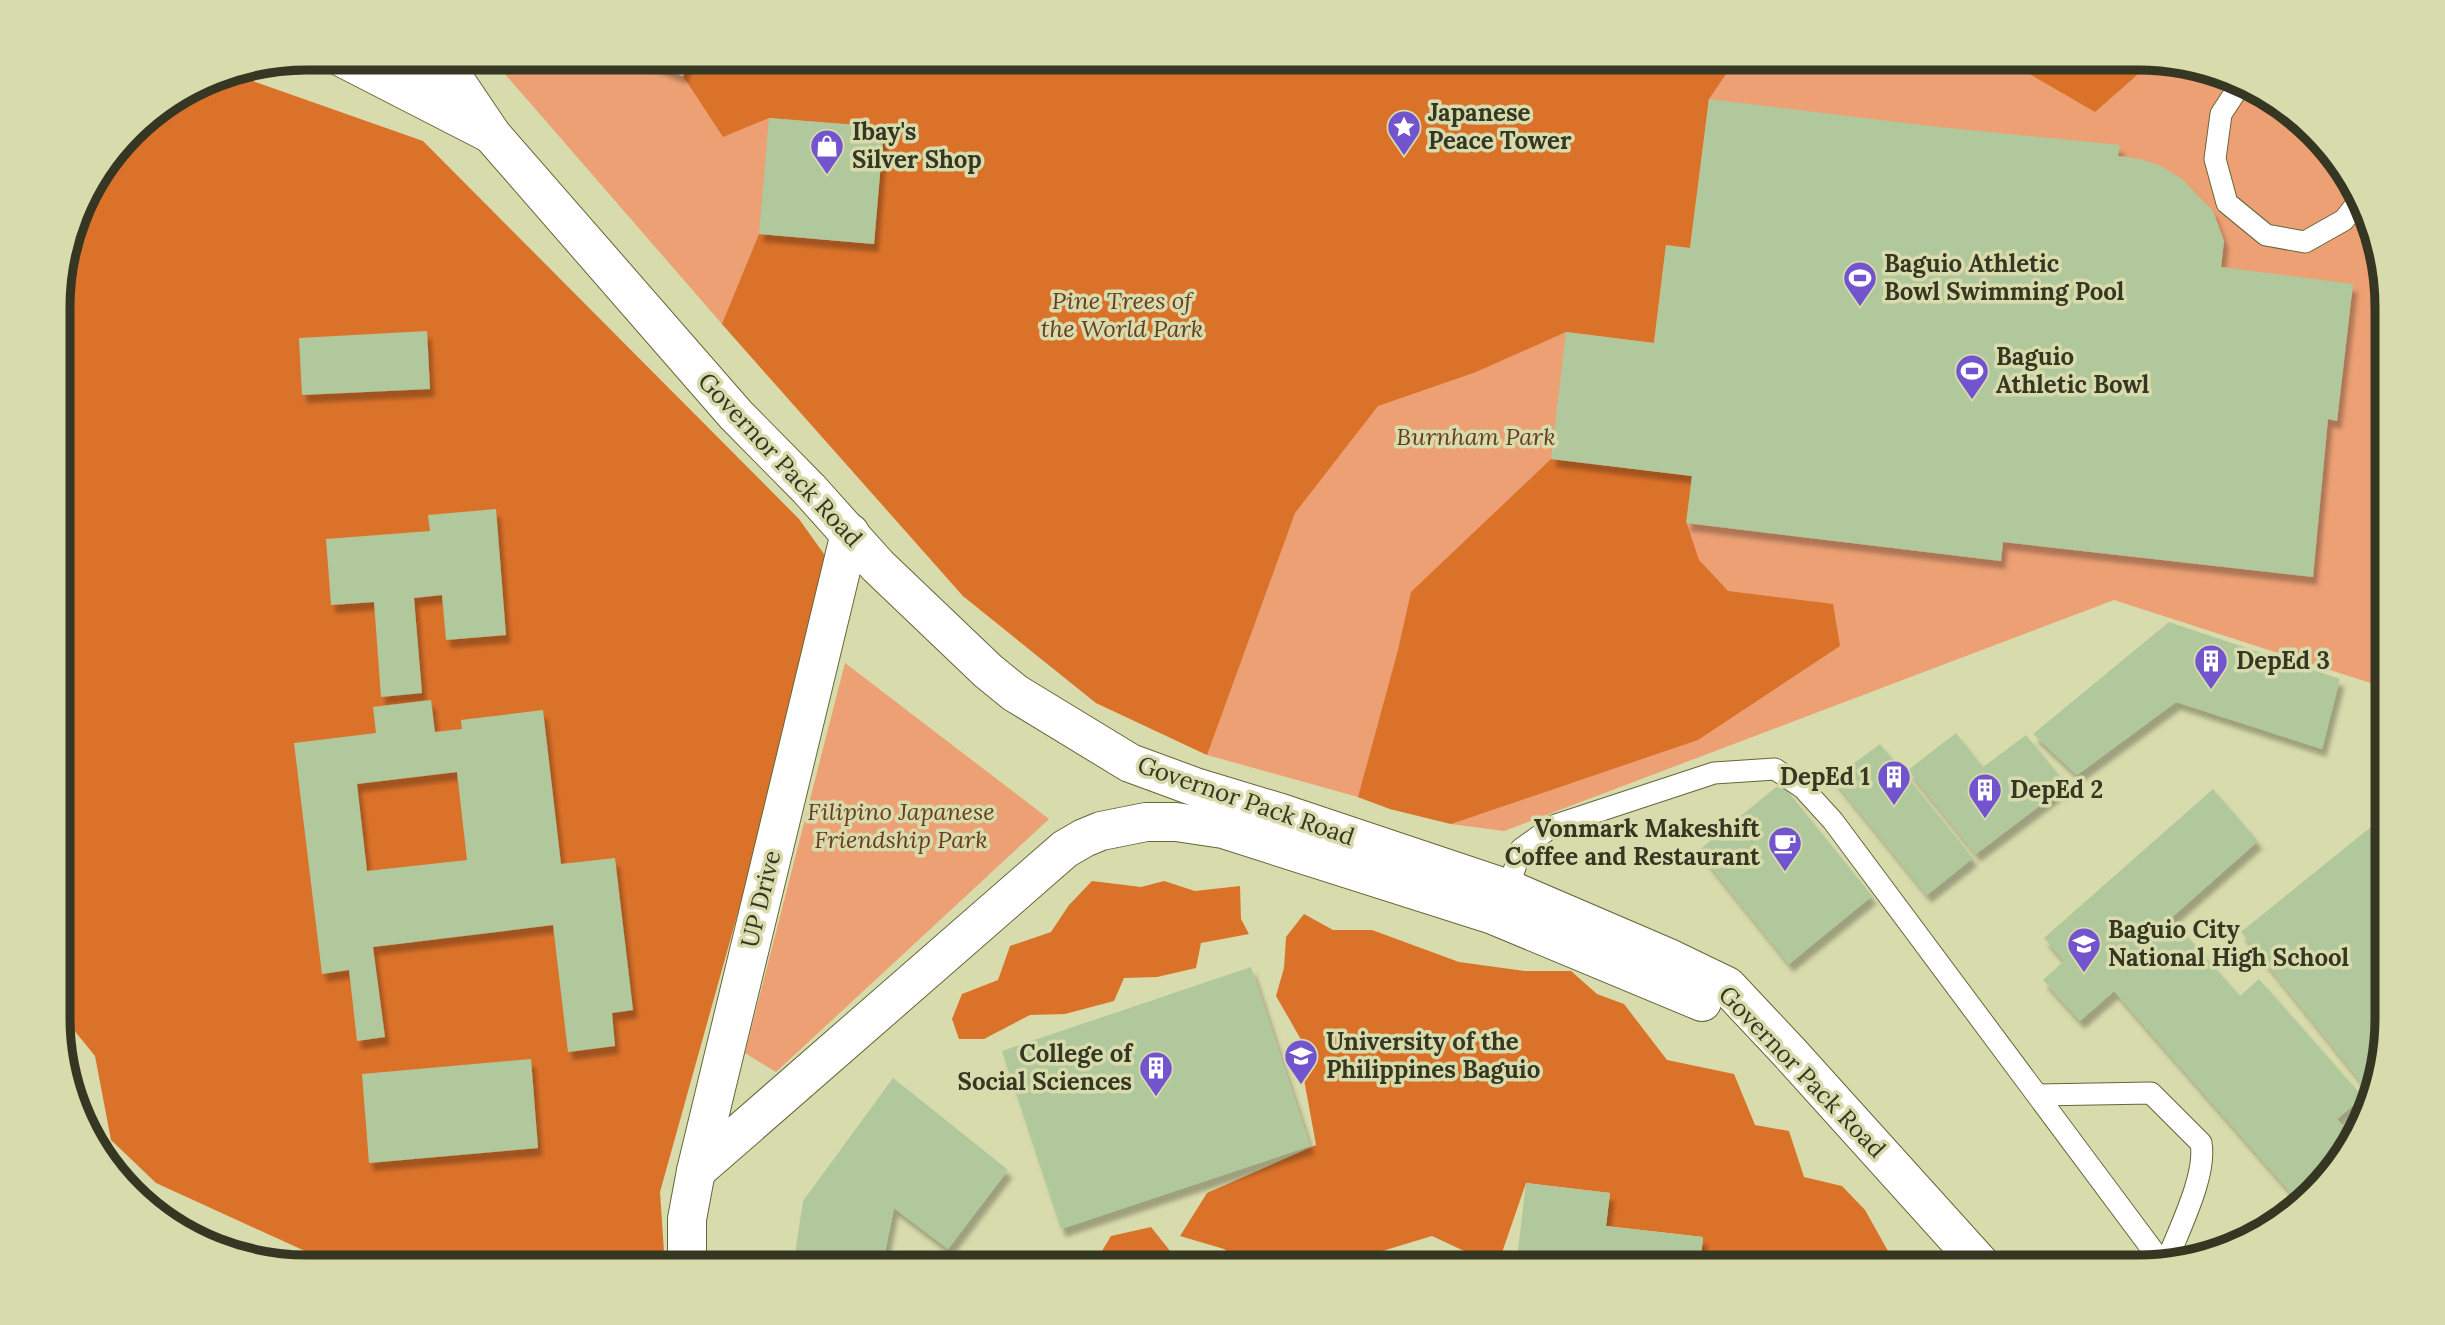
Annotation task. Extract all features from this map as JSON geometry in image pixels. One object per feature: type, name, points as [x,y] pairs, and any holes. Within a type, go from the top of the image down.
[{"type":"main road","name":"Governor Pack Road","points":[[369,71],[492,135]]},
{"type":"main road","points":[[419,71],[492,135]]},
{"type":"main road","name":"Governor Pack Road","points":[[449,71],[492,135],[736,415],[850,533],[878,566],[988,671],[1015,693],[1130,763],[1198,788],[1508,889],[1727,986],[1971,1254]]},
{"type":"main road","name":"UP Drive","points":[[687,1255],[687,1219],[696,1171],[850,533]]},
{"type":"main road","points":[[696,1171],[1065,849],[1101,831],[1146,822],[1175,822],[1223,829],[1493,915],[1715,1008],[1788,1052]]},
{"type":"lane","points":[[2236,91],[2221,114],[2215,159],[2227,203],[2266,235],[2305,243],[2344,220],[2353,208]]},
{"type":"lane","points":[[1508,889],[1521,849],[1553,826],[1714,773],[1775,769],[1803,788],[1833,821],[2157,1254]]},
{"type":"lane","points":[[2038,1095],[2140,1091],[2151,1093],[2201,1143],[2201,1171],[2168,1252]]},
{"type":"green space","name":"Pine Trees of the World Park","points":[[1729,70],[1709,99],[1690,248],[1666,246],[1654,343],[1566,332],[1476,372],[1378,406],[1295,513],[1207,755],[1096,703],[963,596],[722,324],[759,234],[874,244],[884,128],[769,118],[723,137],[683,76],[685,71]]},
{"type":"green space","points":[[2023,70],[2142,70],[2095,112]]},
{"type":"green space","name":"Burnham Park","points":[[2138,70],[2184,75],[2243,94],[2282,119],[2306,139],[2343,188],[2357,216],[2367,246],[2375,307],[2375,684],[2114,600],[1504,831],[1451,824],[1390,809],[1358,797],[1207,755],[1096,703],[963,596],[502,71]]},
{"type":"green space","points":[[245,78],[423,141],[799,519],[834,568],[660,1192],[664,1255],[314,1255],[156,1183],[111,1140],[95,1056],[71,1026],[70,1018],[72,276],[78,246],[94,202],[119,163],[139,139],[175,110],[202,94]]},
{"type":"green space","points":[[1551,459],[1692,476],[1687,524],[1699,560],[1728,591],[1833,604],[1840,646],[1698,740],[1451,824],[1390,809],[1358,797],[1411,592]]},
{"type":"green space","name":"Filipino Japanese Friendship Park","points":[[845,663],[1049,819],[776,1072],[745,1053]]},
{"type":"green space","points":[[1092,881],[1141,887],[1164,881],[1195,891],[1240,886],[1241,919],[1249,934],[1201,943],[1196,968],[1157,977],[1124,978],[1114,1001],[1065,1014],[1030,1015],[984,1039],[959,1039],[952,1019],[962,994],[998,980],[1010,946],[1051,932],[1069,905]]},
{"type":"green space","points":[[1304,914],[1333,930],[1372,930],[1459,962],[1525,971],[1571,971],[1597,994],[1624,1004],[1667,1060],[1734,1074],[1755,1125],[1789,1131],[1804,1177],[1842,1186],[1865,1210],[1890,1254],[1701,1254],[1703,1237],[1606,1226],[1610,1193],[1526,1183],[1501,1254],[1471,1254],[1432,1236],[1377,1254],[1231,1254],[1224,1249],[1180,1236],[1207,1193],[1316,1145],[1303,1074],[1303,1043],[1276,996],[1284,968],[1286,937]]},
{"type":"green space","points":[[1151,1227],[1173,1255],[1100,1255],[1111,1236]]},
{"type":"building","points":[[669,71],[685,71],[683,76]]},
{"type":"building","name":"Baguio Athletic Bowl","points":[[1709,99],[1930,126],[2120,145],[2118,156],[2161,166],[2182,179],[2213,211],[2224,241],[2221,267],[2353,284],[2337,421],[2328,419],[2313,577],[2003,542],[2001,561],[1686,523],[1692,476],[1551,459],[1566,332],[1654,343],[1666,245],[1690,248]]},
{"type":"building","points":[[769,118],[884,127],[874,244],[759,234]]},
{"type":"building","points":[[427,331],[430,389],[302,395],[299,338]]},
{"type":"building","points":[[496,509],[506,635],[446,640],[442,595],[414,598],[422,693],[381,697],[374,602],[331,605],[326,539],[430,531],[428,515]]},
{"type":"building","name":"DepEd 3","points":[[2169,622],[2340,679],[2322,749],[2176,702],[2077,775],[2033,734]]},
{"type":"building","points":[[431,700],[435,732],[462,729],[461,720],[543,710],[561,864],[615,858],[633,1010],[612,1013],[615,1046],[568,1052],[553,925],[373,947],[385,1037],[357,1041],[349,970],[322,974],[294,743],[376,733],[373,707]],"holes":[[[457,772],[467,860],[367,871],[357,784]]]},
{"type":"building","name":"DepEd 2","points":[[1956,733],[1983,767],[2026,735],[2067,785],[1976,854],[1908,770]]},
{"type":"building","name":"DepEd 1","points":[[1880,744],[1973,858],[1927,895],[1833,779]]},
{"type":"building","name":"Vonmark Makeshift Coffee and Restaurant","points":[[1781,783],[1872,896],[1789,964],[1698,851]]},
{"type":"building","points":[[2213,789],[2258,841],[2171,918],[2240,996],[2259,979],[2362,1095],[2337,1119],[2347,1130],[2316,1174],[2294,1196],[2114,991],[2080,1021],[2043,980],[2064,961],[2044,938]]},
{"type":"building","points":[[2375,824],[2375,1018],[2373,1049],[2365,1086],[2241,932]]},
{"type":"building","name":"College of Social Sciences","points":[[1251,967],[1310,1146],[1061,1229],[1002,1051]]},
{"type":"building","points":[[531,1059],[538,1148],[369,1163],[362,1074]]},
{"type":"building","points":[[893,1078],[1008,1170],[948,1249],[894,1208],[885,1255],[795,1255],[803,1201]]},
{"type":"building","points":[[1526,1183],[1610,1193],[1606,1226],[1703,1237],[1701,1254],[1518,1254]]},
{"type":"place","name":"Japanese Peace Tower","points":[[1404,157]]},
{"type":"place","name":"Ibay's Silver Shop","points":[[827,176]]},
{"type":"place","name":"Baguio Athletic Bowl Swimming Pool","points":[[1860,308]]},
{"type":"place","name":"Baguio Athletic Bowl","points":[[1972,401]]},
{"type":"place","name":"DepEd 3","points":[[2211,691]]},
{"type":"place","name":"DepEd 1","points":[[1894,807]]},
{"type":"place","name":"DepEd 2","points":[[1985,820]]},
{"type":"place","name":"Vonmark Makeshift Coffee and Restaurant","points":[[1785,873]]},
{"type":"place","name":"Baguio City National High School","points":[[2084,974]]},
{"type":"place","name":"University of the Philippines Baguio","points":[[1301,1086]]},
{"type":"place","name":"College of Social Sciences","points":[[1156,1098]]}]
